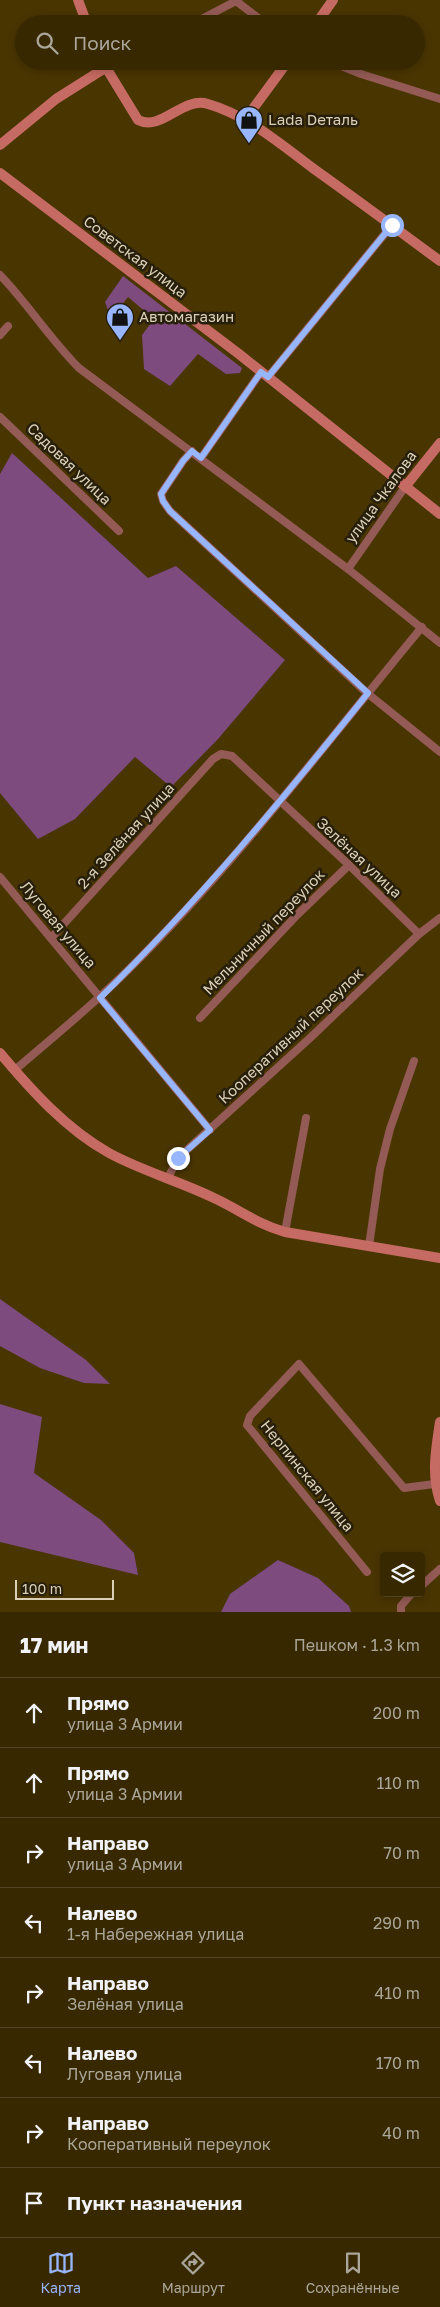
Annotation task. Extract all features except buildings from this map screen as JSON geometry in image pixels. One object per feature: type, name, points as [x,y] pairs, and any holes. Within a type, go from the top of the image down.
[{"type":"main road","points":[[78,0],[84,15]]},
{"type":"main road","points":[[322,15],[333,0]]},
{"type":"main road","points":[[0,145],[56,99],[97,70]]},
{"type":"main road","points":[[107,70],[138,120],[145,124],[154,122],[196,102],[220,108],[244,121],[298,156],[440,261]]},
{"type":"main road","points":[[244,121],[281,70]]},
{"type":"main road","name":"Советская улица","points":[[0,173],[264,374],[440,514]]},
{"type":"main road","name":"улица Чкалова","points":[[405,487],[440,443]]},
{"type":"main road","points":[[0,1053],[14,1070],[73,1128],[108,1152],[215,1198],[264,1226],[285,1232],[440,1258]]},
{"type":"main road","points":[[440,1422],[434,1457],[434,1484],[440,1501]]},
{"type":"street","points":[[209,15],[237,0],[255,15]]},
{"type":"street","points":[[351,70],[440,99]]},
{"type":"street","points":[[201,458],[264,374],[392,225]]},
{"type":"street","points":[[0,275],[13,288],[60,350],[78,368],[348,569],[440,643]]},
{"type":"street","points":[[0,335],[8,326]]},
{"type":"street","name":"Садовая улица","points":[[0,418],[119,531]]},
{"type":"street","points":[[192,451],[161,494],[163,501],[170,511],[368,693],[440,752]]},
{"type":"street","name":"улица Чкалова","points":[[348,569],[405,487]]},
{"type":"street","points":[[14,1070],[100,998],[159,938],[280,802],[422,627]]},
{"type":"street","name":"Зелёная улица","points":[[221,754],[232,756],[349,865],[419,934]]},
{"type":"street","name":"2-я Зелёная улица","points":[[51,938],[213,759],[221,754]]},
{"type":"street","name":"Мельничный переулок","points":[[200,1018],[298,914],[349,865]]},
{"type":"street","name":"Луговая улица","points":[[0,877],[210,1130]]},
{"type":"street","name":"Кооперативный переулок","points":[[168,1178],[178,1158],[419,934],[440,918]]},
{"type":"street","points":[[369,1246],[384,1153],[390,1129],[414,1061]]},
{"type":"street","points":[[285,1232],[306,1118]]},
{"type":"street","name":"Нерпинская улица","points":[[367,1572],[247,1426],[250,1416],[299,1364],[404,1488],[434,1484]]},
{"type":"street","points":[[425,1582],[440,1569]]},
{"type":"street","points":[[401,1612],[401,1606],[409,1597]]},
{"type":"shaded area","points":[[123,276],[242,368],[240,373],[226,374],[198,354],[170,386],[144,369],[142,335],[154,319],[128,297],[117,311],[108,310],[105,302]]},
{"type":"shaded area","points":[[12,453],[148,578],[176,566],[285,660],[218,739],[171,787],[135,757],[75,819],[38,839],[0,793],[0,474]]},
{"type":"shaded area","points":[[0,1299],[86,1360],[110,1384],[84,1383],[40,1368],[0,1346]]},
{"type":"shaded area","points":[[0,1404],[42,1417],[34,1473],[101,1520],[134,1553],[138,1575],[0,1542]]},
{"type":"shaded area","points":[[278,1560],[318,1578],[349,1606],[351,1612],[221,1612],[230,1594]]},
{"type":"place","name":"Lada Dеталь","points":[[249,144]]},
{"type":"place","name":"Автомагазин","points":[[120,341]]},
{"type":"route","points":[[178,1158],[210,1130],[100,998],[159,938],[280,802],[368,693],[170,511],[163,501],[161,494],[167,483],[192,451],[201,458],[261,372],[268,377],[392,225]]}]
